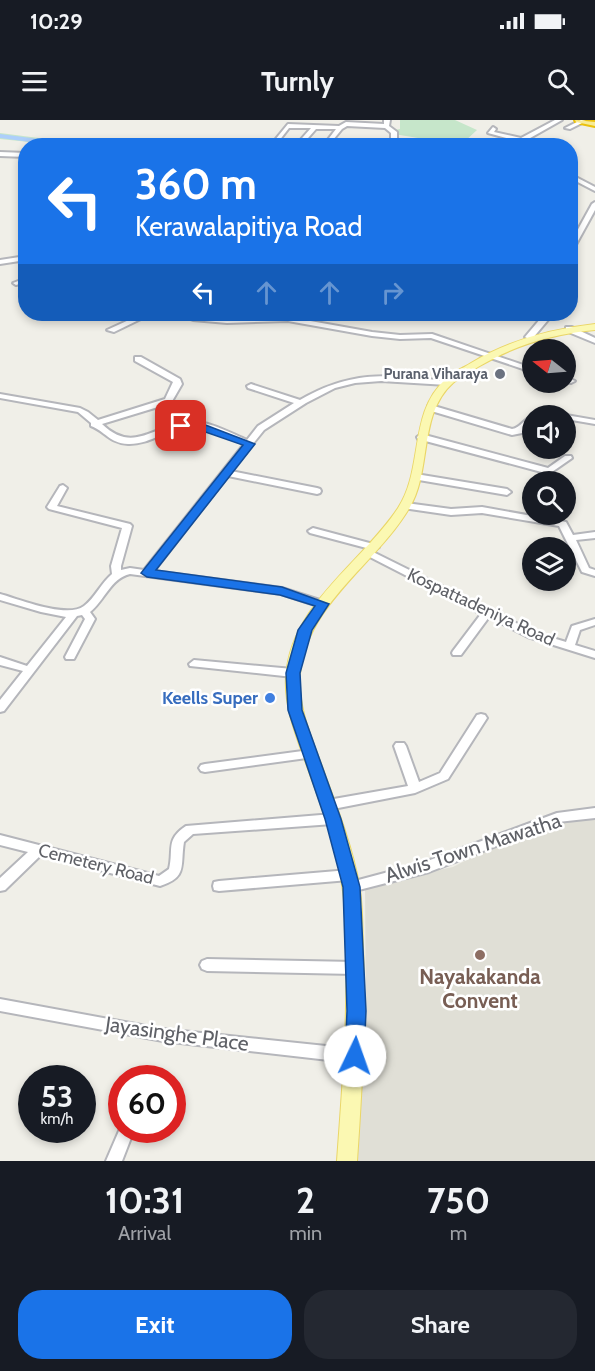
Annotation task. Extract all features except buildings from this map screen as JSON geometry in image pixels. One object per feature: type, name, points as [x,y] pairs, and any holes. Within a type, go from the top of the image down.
[{"type":"highway","points":[[584,120],[595,123]]},
{"type":"main road","points":[[347,1161],[355,1056],[356,968],[350,881],[333,819],[295,710],[293,673],[305,630],[322,604],[371,550],[406,506],[416,477],[421,437],[431,408],[447,383],[492,355],[528,337],[569,329],[595,327]]},
{"type":"street","points":[[525,138],[559,120]]},
{"type":"street","points":[[568,128],[584,120]]},
{"type":"street","points":[[332,138],[346,124],[387,123],[394,132],[394,138]]},
{"type":"street","points":[[278,138],[288,126],[340,128]]},
{"type":"street","points":[[305,138],[316,126]]},
{"type":"street","points":[[493,129],[491,134],[511,138]]},
{"type":"street","points":[[0,154],[18,155]]},
{"type":"street","points":[[578,180],[595,189]]},
{"type":"street","points":[[578,233],[595,204]]},
{"type":"street","points":[[0,262],[18,259]]},
{"type":"street","points":[[111,330],[131,321]]},
{"type":"street","points":[[314,321],[372,334],[432,336],[522,366]]},
{"type":"street","points":[[528,337],[543,321]]},
{"type":"street","points":[[569,329],[595,341]]},
{"type":"street","points":[[94,424],[168,401],[178,384],[177,381],[138,360]]},
{"type":"street","points":[[147,573],[261,428],[339,384],[398,378],[447,383]]},
{"type":"street","points":[[250,386],[302,403]]},
{"type":"street","points":[[0,396],[80,410],[89,414],[94,424],[121,440],[130,441],[195,424],[250,444]]},
{"type":"street","points":[[431,408],[512,432],[522,428]]},
{"type":"street","points":[[576,419],[595,422]]},
{"type":"street","points":[[421,437],[549,471],[567,459]]},
{"type":"street","points":[[226,473],[317,491]]},
{"type":"street","points":[[416,477],[507,492]]},
{"type":"street","points":[[63,488],[52,507],[127,526],[116,566],[117,574]]},
{"type":"street","points":[[406,506],[451,512],[482,510],[561,524],[565,526],[570,537]]},
{"type":"street","name":"Kospattadeniya Road","points":[[313,531],[371,550],[487,613],[569,648],[595,655]]},
{"type":"street","points":[[576,537],[595,535]]},
{"type":"street","points":[[576,551],[585,570],[595,573]]},
{"type":"street","points":[[0,708],[79,612],[117,574],[147,573],[282,591],[322,604]]},
{"type":"street","points":[[0,597],[79,612],[90,619],[70,657]]},
{"type":"street","points":[[457,653],[487,613]]},
{"type":"street","points":[[569,648],[576,628],[595,622]]},
{"type":"street","points":[[0,661],[30,670]]},
{"type":"street","points":[[194,664],[293,673]]},
{"type":"street","points":[[328,805],[378,798],[415,789],[444,776],[481,718]]},
{"type":"street","points":[[400,746],[415,789]]},
{"type":"street","points":[[205,768],[310,754]]},
{"type":"street","name":"Alwis Town Mawatha","points":[[219,886],[350,881],[424,868],[557,818],[595,813]]},
{"type":"street","name":"Cemetery Road","points":[[0,840],[160,881],[174,874],[177,868],[176,841],[179,835],[190,829],[333,819]]},
{"type":"street","points":[[0,886],[37,851]]},
{"type":"street","points":[[207,965],[356,968]]},
{"type":"street","name":"Jayasinghe Place","points":[[0,1005],[163,1035],[355,1056]]},
{"type":"street","points":[[114,1161],[121,1143]]},
{"type":"shaded area","name":"Nayakakanda Convent","points":[[595,816],[595,1161],[357,1161],[366,1025],[365,885],[453,867],[509,838],[568,819]]},
{"type":"green space","points":[[400,120],[455,120],[477,130],[468,138],[418,138],[394,134],[391,131],[400,129]]},
{"type":"green space","points":[[0,133],[39,138],[18,138],[18,141],[0,139]]},
{"type":"waterway","points":[[0,136],[18,138]]},
{"type":"place","name":"Purana Viharaya","points":[[500,374]]},
{"type":"place","name":"Keells Super","points":[[270,698]]},
{"type":"place","name":"Nayakakanda Convent","points":[[480,955]]},
{"type":"route","points":[[181,426],[195,424],[250,444],[147,573],[282,591],[322,604],[305,630],[293,673],[295,710],[333,819],[349,875],[356,968],[355,1056]]}]
